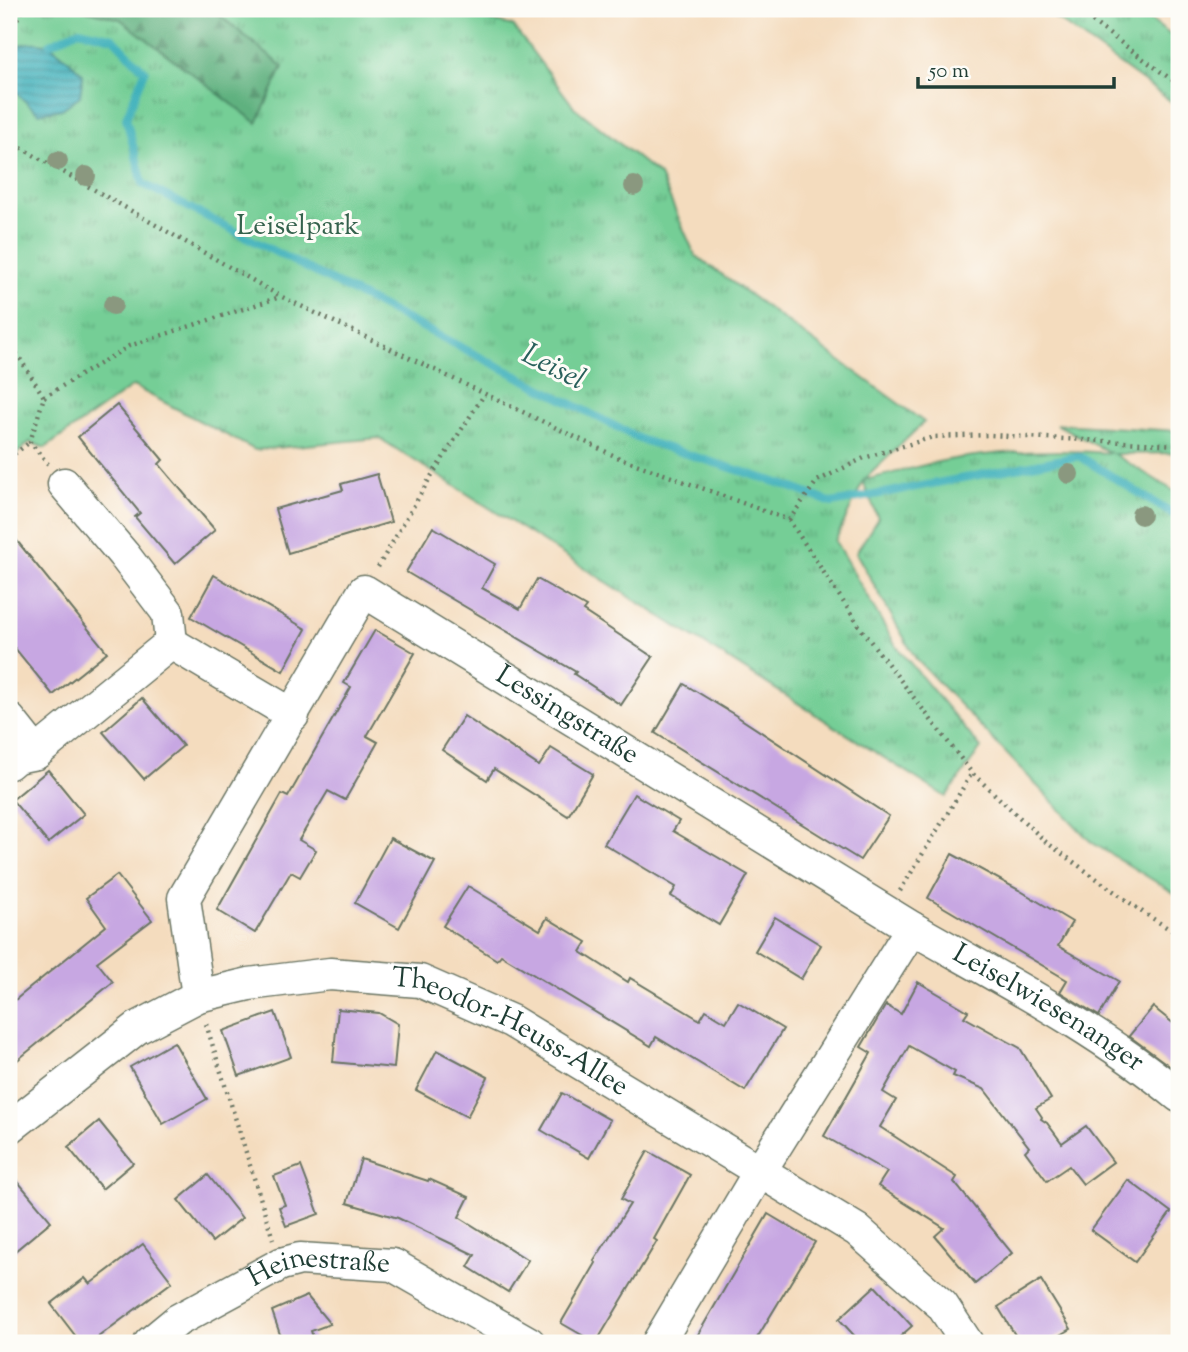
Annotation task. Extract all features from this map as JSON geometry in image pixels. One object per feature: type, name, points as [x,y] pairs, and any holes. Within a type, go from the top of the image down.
[{"type":"street","points":[[64,484],[124,555],[168,613],[171,643]]},
{"type":"street","points":[[198,996],[184,898],[364,591]]},
{"type":"street","name":"Lessingstraße","points":[[364,591],[899,920]]},
{"type":"street","points":[[171,643],[293,715]]},
{"type":"street","points":[[9,719],[22,758],[171,643]]},
{"type":"street","points":[[658,1343],[761,1171],[899,920]]},
{"type":"street","name":"Leiselwiesenanger","points":[[899,920],[1081,1025],[1179,1096]]},
{"type":"street","name":"Theodor-Heuss-Allee","points":[[9,1128],[137,1028],[198,996],[249,984],[330,974],[420,981],[511,1021],[857,1230],[942,1305],[967,1343]]},
{"type":"street","name":"Heinestraße","points":[[150,1343],[178,1320],[281,1264],[300,1259],[393,1265],[529,1343]]},
{"type":"path","points":[[9,30],[24,9]]},
{"type":"path","points":[[1075,9],[1179,85]]},
{"type":"path","points":[[9,141],[280,296],[617,457],[789,520],[864,633],[972,773],[1046,842],[1179,935]]},
{"type":"path","points":[[9,458],[30,442],[44,397],[129,346],[280,296]]},
{"type":"path","points":[[9,341],[44,397]]},
{"type":"path","points":[[364,591],[430,478],[484,395]]},
{"type":"path","points":[[789,520],[817,481],[864,458],[933,438],[990,435],[1179,444]]},
{"type":"path","points":[[30,442],[64,484]]},
{"type":"path","points":[[899,920],[972,773]]},
{"type":"path","points":[[198,996],[281,1264]]},
{"type":"green space","name":"Leiselpark","points":[[9,9],[446,9],[513,26],[574,107],[660,176],[695,255],[924,422],[864,480],[959,458],[1016,452],[1111,453],[1056,424],[1179,431],[1179,453],[1114,454],[1179,494],[1179,896],[1091,842],[916,659],[856,553],[878,518],[863,482],[835,541],[896,646],[981,748],[946,797],[379,438],[255,450],[133,386],[45,448],[30,442],[9,461]]},
{"type":"green space","points":[[81,9],[212,9],[283,67],[257,123],[120,19]]},
{"type":"green space","points":[[1043,9],[1135,9],[1179,41],[1179,107]]},
{"type":"water","points":[[9,36],[17,46],[38,43],[61,53],[83,74],[80,96],[62,109],[39,113],[27,103],[13,88],[8,73]]},
{"type":"building","points":[[117,405],[163,460],[159,464],[215,530],[175,564],[135,517],[140,513],[78,437]]},
{"type":"building","points":[[377,474],[391,522],[288,553],[275,509],[343,490],[341,484]]},
{"type":"building","points":[[433,527],[495,564],[482,588],[520,609],[537,579],[586,607],[583,611],[653,657],[621,705],[574,674],[576,672],[406,572]]},
{"type":"building","points":[[9,531],[107,652],[53,695],[9,641]]},
{"type":"building","points":[[214,575],[306,629],[283,671],[191,617]]},
{"type":"building","points":[[375,630],[415,653],[367,736],[378,742],[345,800],[328,791],[299,840],[316,850],[300,877],[291,872],[255,933],[217,910],[282,794],[288,797],[351,687],[344,683]]},
{"type":"building","points":[[684,684],[889,816],[860,860],[655,733]]},
{"type":"building","points":[[142,698],[183,746],[144,779],[103,732]]},
{"type":"building","points":[[464,716],[539,766],[551,748],[593,774],[568,816],[494,769],[487,780],[442,750]]},
{"type":"building","points":[[48,770],[84,814],[48,843],[12,800]]},
{"type":"building","points":[[634,794],[679,821],[673,831],[748,875],[719,925],[671,896],[676,887],[604,844]]},
{"type":"building","points":[[390,838],[435,862],[399,928],[355,903]]},
{"type":"building","points":[[952,854],[1072,922],[1058,946],[1119,981],[1099,1016],[1060,992],[1067,980],[928,898]]},
{"type":"building","points":[[117,875],[152,920],[97,962],[113,982],[9,1067],[9,1005],[106,926],[86,898]]},
{"type":"building","points":[[468,886],[540,930],[547,918],[587,942],[581,952],[628,982],[630,978],[700,1020],[706,1010],[726,1022],[738,1002],[783,1029],[745,1091],[656,1037],[651,1046],[501,955],[497,960],[443,926]]},
{"type":"building","points":[[775,917],[821,945],[801,979],[755,951]]},
{"type":"building","points":[[918,982],[968,1011],[964,1017],[1020,1048],[1051,1099],[1036,1108],[1041,1119],[1062,1143],[1086,1126],[1113,1162],[1083,1184],[1069,1166],[1047,1181],[1025,1151],[1029,1147],[984,1089],[953,1076],[955,1072],[909,1046],[883,1092],[896,1100],[880,1127],[957,1177],[954,1182],[1012,1253],[975,1284],[935,1236],[944,1228],[878,1186],[887,1172],[824,1136],[871,1053],[861,1047],[884,1008],[886,1005],[901,1014]]},
{"type":"building","points":[[1153,1007],[1179,1028],[1179,1073],[1129,1036]]},
{"type":"building","points":[[338,1009],[379,1013],[398,1024],[394,1068],[333,1062]]},
{"type":"building","points":[[275,1012],[291,1057],[239,1076],[223,1031]]},
{"type":"building","points":[[174,1042],[207,1099],[163,1124],[130,1067]]},
{"type":"building","points":[[437,1050],[488,1077],[467,1117],[416,1090]]},
{"type":"building","points":[[562,1093],[610,1120],[589,1158],[541,1130]]},
{"type":"building","points":[[99,1121],[133,1163],[102,1189],[68,1147]]},
{"type":"building","points":[[648,1151],[690,1175],[654,1239],[657,1241],[596,1343],[561,1323],[596,1263],[594,1261],[630,1204],[621,1199]]},
{"type":"building","points":[[361,1159],[428,1181],[429,1179],[469,1197],[459,1217],[528,1260],[508,1292],[468,1267],[475,1255],[398,1218],[347,1203]]},
{"type":"building","points":[[301,1166],[319,1214],[286,1226],[279,1207],[285,1205],[274,1176]]},
{"type":"building","points":[[9,1171],[51,1221],[9,1256]]},
{"type":"building","points":[[208,1175],[242,1218],[212,1242],[178,1200]]},
{"type":"building","points":[[1128,1180],[1171,1212],[1135,1262],[1091,1230]]},
{"type":"building","points":[[768,1214],[815,1242],[754,1343],[693,1343]]},
{"type":"building","points":[[143,1244],[172,1282],[90,1343],[81,1343],[51,1304],[85,1278],[90,1284]]},
{"type":"building","points":[[1041,1280],[1071,1329],[1047,1343],[1020,1343],[998,1307]]},
{"type":"building","points":[[875,1286],[912,1326],[893,1343],[861,1343],[839,1319]]},
{"type":"building","points":[[307,1296],[330,1324],[311,1331],[315,1343],[283,1343],[272,1311]]},
{"type":"waterway","name":"Leisel","points":[[50,44],[79,30],[113,38],[145,71],[126,118],[143,184],[642,440],[785,485],[832,503],[1079,456],[1179,518]]}]
